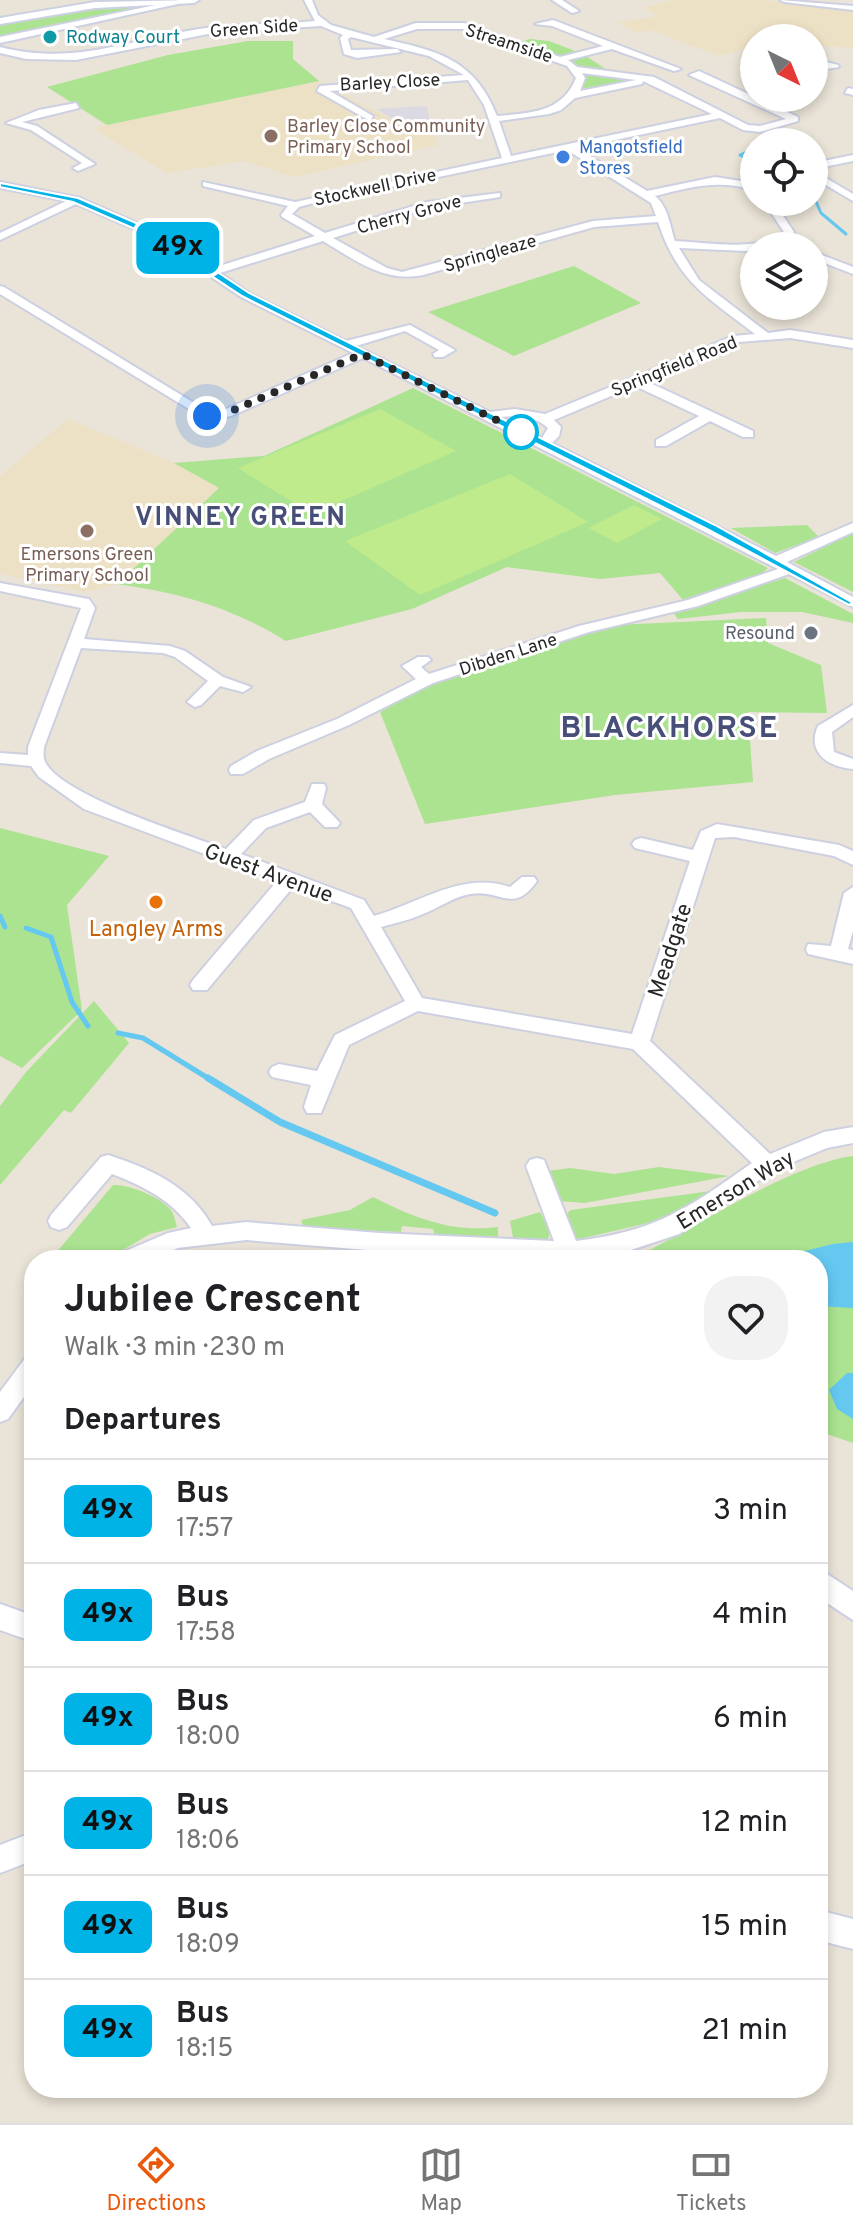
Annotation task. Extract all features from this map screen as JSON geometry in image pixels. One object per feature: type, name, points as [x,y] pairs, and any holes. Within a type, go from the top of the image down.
[{"type":"street","points":[[0,21],[95,5],[193,0]]},
{"type":"street","points":[[0,40],[193,0]]},
{"type":"street","points":[[308,0],[314,16],[321,23],[443,59],[471,77],[479,86],[507,158]]},
{"type":"street","points":[[556,0],[575,11]]},
{"type":"street","points":[[786,0],[853,8]]},
{"type":"street","name":"Green Side","points":[[0,50],[39,60],[74,59],[196,33],[321,23]]},
{"type":"street","points":[[539,24],[553,23],[677,69]]},
{"type":"street","name":"Streamside","points":[[373,40],[408,27],[441,24],[464,26],[560,60],[577,70],[581,78],[575,95]]},
{"type":"street","points":[[350,34],[344,41],[345,50],[350,53],[393,53],[409,48]]},
{"type":"street","points":[[511,43],[531,38]]},
{"type":"street","points":[[560,60],[612,46]]},
{"type":"street","points":[[565,47],[581,53]]},
{"type":"street","points":[[828,66],[839,67]]},
{"type":"street","points":[[577,70],[651,79],[755,129],[795,119],[699,74],[693,75]]},
{"type":"street","name":"Barley Close","points":[[370,118],[320,89],[471,77]]},
{"type":"street","points":[[493,119],[557,109],[575,95],[651,79]]},
{"type":"street","points":[[0,128],[32,115],[76,106]]},
{"type":"street","name":"Stockwell Drive","points":[[324,238],[286,215],[295,205],[721,115]]},
{"type":"street","points":[[11,123],[34,128],[92,165],[78,168]]},
{"type":"street","points":[[567,146],[649,194],[664,218],[671,244],[695,282],[764,335]]},
{"type":"street","points":[[828,163],[853,158]]},
{"type":"street","points":[[649,194],[720,178],[740,181]]},
{"type":"street","points":[[828,183],[853,198]]},
{"type":"street","points":[[207,184],[295,205]]},
{"type":"street","points":[[0,185],[76,200],[154,234],[245,295],[783,564],[853,603]]},
{"type":"street","name":"Cherry Grove","points":[[324,238],[438,202],[496,195]]},
{"type":"street","points":[[0,237],[76,200]]},
{"type":"street","name":"Springleaze","points":[[324,238],[383,271],[410,275],[593,224],[664,218]]},
{"type":"street","name":"Stockwell Drive","points":[[212,272],[324,238]]},
{"type":"street","points":[[671,244],[740,246]]},
{"type":"street","points":[[828,261],[853,271]]},
{"type":"street","points":[[0,289],[207,416],[227,413],[362,354]]},
{"type":"street","points":[[345,345],[406,327],[449,350],[439,354]]},
{"type":"street","name":"Springfield Road","points":[[489,416],[522,413],[547,418],[718,345],[764,335],[813,336],[853,344]]},
{"type":"street","points":[[635,381],[748,434]]},
{"type":"street","points":[[661,443],[707,417]]},
{"type":"street","points":[[544,443],[553,436],[555,427],[547,418]]},
{"type":"street","name":"Dibden Lane","points":[[237,770],[263,755],[343,722],[427,680],[584,629],[693,603],[768,579],[783,564],[853,527]]},
{"type":"street","points":[[0,587],[84,602],[88,608],[36,747],[36,761],[0,758]]},
{"type":"street","points":[[74,643],[165,649],[180,654],[217,680],[243,687]]},
{"type":"street","points":[[423,660],[410,666],[427,680]]},
{"type":"street","points":[[195,702],[217,680]]},
{"type":"street","points":[[853,710],[824,730],[822,736],[825,754],[830,759],[853,764]]},
{"type":"street","name":"Guest Avenue","points":[[36,761],[64,789],[90,805],[358,904],[416,1004]]},
{"type":"street","points":[[229,856],[260,824],[316,796],[331,823]]},
{"type":"street","name":"Meadgate","points":[[639,1043],[707,835],[717,830],[839,851],[853,859]]},
{"type":"street","points":[[641,844],[698,857]]},
{"type":"street","points":[[200,985],[289,879]]},
{"type":"street","points":[[370,924],[418,909],[444,894],[474,886],[493,887],[518,902],[528,881]]},
{"type":"street","points":[[815,949],[846,956],[853,893]]},
{"type":"street","points":[[314,1107],[342,1040],[416,1004],[639,1043],[767,1164]]},
{"type":"street","points":[[279,1072],[324,1080]]},
{"type":"street","name":"Emerson Way","points":[[622,1250],[671,1228],[708,1206],[767,1164],[824,1140],[853,1135]]},
{"type":"street","points":[[59,1221],[108,1163],[165,1187],[197,1216],[205,1234]]},
{"type":"street","points":[[537,1166],[569,1250]]},
{"type":"street","name":"Emerson Way","points":[[151,1250],[176,1239],[246,1231],[370,1250]]},
{"type":"street","points":[[0,1411],[24,1378]]},
{"type":"street","points":[[828,1588],[853,1607]]},
{"type":"street","points":[[0,1617],[24,1625]]},
{"type":"street","points":[[0,1859],[24,1850]]},
{"type":"street","points":[[828,1928],[853,1934]]},
{"type":"shaded area","points":[[672,0],[763,0],[853,11],[853,48],[828,46],[828,24],[740,24],[740,50],[719,56],[650,30],[638,33],[617,23],[658,16],[644,8]]},
{"type":"shaded area","name":"Barley Close Community Primary School","points":[[319,81],[405,127],[430,124],[438,145],[294,177],[244,161],[167,173],[93,128]]},
{"type":"shaded area","points":[[427,106],[430,124],[405,127],[377,109]]},
{"type":"shaded area","name":"Emersons Green Primary School","points":[[68,419],[174,463],[220,487],[117,584],[85,592],[0,574],[0,476]]},
{"type":"green space","points":[[169,3],[0,38],[0,22],[81,8]]},
{"type":"green space","points":[[530,39],[549,41],[583,54],[616,76],[643,80],[582,90],[586,79],[576,64],[521,42]]},
{"type":"green space","points":[[248,41],[293,41],[293,59],[319,81],[107,125],[47,87],[168,55]]},
{"type":"green space","points":[[574,266],[641,303],[514,356],[428,312]]},
{"type":"green space","points":[[413,388],[768,568],[756,579],[684,601],[660,573],[600,579],[507,567],[412,609],[286,641],[225,610],[162,592],[117,584],[219,488],[174,463],[264,456]]},
{"type":"green space","points":[[380,409],[456,451],[312,514],[238,468]]},
{"type":"green space","points":[[510,474],[588,522],[420,595],[345,541]]},
{"type":"green space","points":[[634,505],[662,519],[617,543],[589,528]]},
{"type":"green space","points":[[807,525],[819,537],[775,553],[731,528]]},
{"type":"green space","points":[[853,533],[853,592],[794,562]]},
{"type":"green space","points":[[785,578],[853,614],[853,623],[802,612],[741,612],[678,619],[672,611]]},
{"type":"green space","points":[[766,618],[768,643],[821,665],[827,713],[748,712],[753,782],[615,795],[425,824],[380,712],[422,688],[616,625]]},
{"type":"green space","points":[[0,828],[109,856],[67,905],[82,1010],[22,1068],[0,1056]]},
{"type":"green space","points":[[94,1001],[129,1043],[71,1113],[64,1110],[0,1185],[0,1106],[26,1072]]},
{"type":"green space","points":[[853,1156],[853,1443],[828,1434],[828,1250],[650,1250],[777,1182],[830,1161]]},
{"type":"green space","points":[[659,1167],[729,1176],[585,1203],[558,1201],[547,1171],[570,1168],[614,1174]]},
{"type":"green space","points":[[113,1185],[134,1189],[158,1199],[171,1210],[177,1227],[150,1234],[123,1250],[58,1250]]},
{"type":"green space","points":[[711,1191],[661,1220],[575,1240],[564,1216],[571,1210]]},
{"type":"green space","points":[[373,1197],[449,1226],[498,1227],[498,1242],[435,1238],[433,1229],[402,1226],[401,1232],[304,1228],[301,1220],[350,1210]]},
{"type":"green space","points":[[540,1212],[550,1231],[547,1243],[514,1243],[510,1221]]},
{"type":"water","points":[[853,1242],[853,1308],[828,1307],[828,1250],[809,1250]]},
{"type":"water","points":[[847,1373],[853,1373],[853,1419],[837,1409],[829,1390]]},
{"type":"waterway","points":[[825,216],[846,234]]},
{"type":"waterway","points":[[0,916],[5,927]]},
{"type":"waterway","points":[[26,928],[51,937],[72,1002],[88,1026]]},
{"type":"waterway","points":[[118,1033],[143,1038],[211,1080]]},
{"type":"waterway","points":[[208,1078],[280,1122],[495,1213]]},
{"type":"bus line","name":"49x","points":[[0,185],[76,200],[120,217],[187,254],[245,295],[711,527],[853,603]]},
{"type":"place","name":"Rodway Court","points":[[50,37]]},
{"type":"place","name":"Barley Close Community Primary School","points":[[271,136]]},
{"type":"place","name":"Mangotsfield Stores","points":[[563,157]]},
{"type":"place","name":"Emersons Green Primary School","points":[[87,531]]},
{"type":"place","name":"Resound","points":[[811,633]]},
{"type":"place","name":"Langley Arms","points":[[156,902]]},
{"type":"district","name":"VINNEY GREEN","points":[[241,516]]},
{"type":"district","name":"BLACKHORSE","points":[[670,727]]},
{"type":"route","points":[[207,416],[227,413],[362,354],[521,432]]}]
